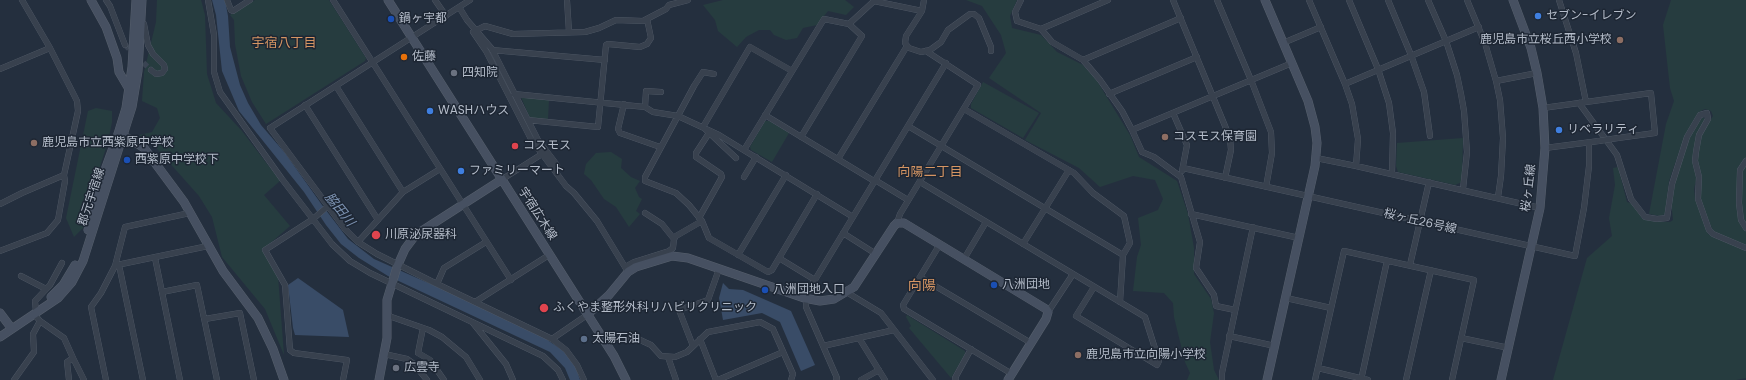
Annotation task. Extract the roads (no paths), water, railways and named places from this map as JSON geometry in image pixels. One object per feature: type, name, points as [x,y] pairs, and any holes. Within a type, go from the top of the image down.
[{"type":"street","points":[[0,251],[47,233],[58,220],[65,182],[64,175],[78,108],[74,95],[50,48],[22,0]]},
{"type":"street","points":[[92,0],[106,27],[117,58],[119,72],[129,89]]},
{"type":"street","points":[[106,0],[110,6],[125,45]]},
{"type":"street","name":"郡元宇宿線","points":[[0,337],[35,313],[47,307],[58,298],[72,282],[78,272],[89,245],[121,135],[135,94],[136,0]]},
{"type":"street","points":[[143,0],[145,36],[153,54],[164,65],[165,70],[162,73],[156,74],[151,70]]},
{"type":"street","name":"郡元宇宿線","points":[[121,135],[136,51],[143,0]]},
{"type":"street","points":[[208,0],[214,35],[214,72],[220,92],[314,217],[332,244],[350,261],[364,270],[543,356],[558,370],[563,380]]},
{"type":"street","points":[[227,0],[231,10],[233,11],[250,0]]},
{"type":"street","points":[[333,0],[510,280]]},
{"type":"street","name":"宇宿広木線","points":[[388,0],[614,356],[626,380]]},
{"type":"street","points":[[436,0],[446,16]]},
{"type":"street","points":[[470,0],[270,128],[327,207],[358,242],[397,266],[552,338],[566,350],[578,365],[584,380]]},
{"type":"street","points":[[567,0],[569,32]]},
{"type":"street","points":[[475,30],[484,26],[513,34],[589,31],[616,20],[644,21],[666,9],[668,2],[688,0]]},
{"type":"street","points":[[924,0],[922,11],[906,36],[905,42],[907,46],[916,51],[926,51],[936,47],[948,30],[970,14],[974,14],[979,18],[991,47],[991,51]]},
{"type":"street","points":[[1021,0],[1015,12],[1017,21],[1042,29],[1052,42],[1083,60],[1109,94],[1132,130],[1142,152],[1154,157],[1181,177]]},
{"type":"street","points":[[1042,29],[1108,0]]},
{"type":"street","points":[[1173,0],[1227,130],[1231,144],[1225,178]]},
{"type":"street","points":[[1216,0],[1268,121],[1272,142],[1272,153],[1266,187]]},
{"type":"street","points":[[1265,0],[1312,112],[1317,143],[1316,158],[1268,380]]},
{"type":"street","points":[[1309,0],[1345,84],[1356,125],[1358,139],[1356,166]]},
{"type":"street","points":[[1349,0],[1378,69],[1387,97],[1391,116],[1393,146],[1392,174]]},
{"type":"street","points":[[1388,0],[1411,55],[1424,92],[1430,136]]},
{"type":"street","points":[[1428,0],[1446,41],[1457,75],[1464,111],[1467,152],[1463,190]]},
{"type":"street","points":[[1467,0],[1478,27],[1496,81],[1500,106],[1503,138],[1501,176],[1498,197]]},
{"type":"street","name":"桜ヶ丘線","points":[[1501,380],[1540,208],[1545,148],[1543,108],[1537,73],[1531,48],[1513,0]]},
{"type":"street","points":[[1559,0],[1576,53],[1586,102]]},
{"type":"street","points":[[849,24],[874,1],[922,11]]},
{"type":"street","points":[[459,7],[467,20],[492,50],[538,140],[557,165]]},
{"type":"street","points":[[1083,60],[1181,18]]},
{"type":"street","points":[[528,120],[598,126],[608,44],[640,47],[648,44],[651,38],[648,19]]},
{"type":"street","points":[[744,150],[824,19],[849,24],[862,36],[801,137]]},
{"type":"street","points":[[1283,43],[1321,27]]},
{"type":"street","points":[[1345,84],[1478,27]]},
{"type":"street","points":[[475,30],[473,32],[474,36],[486,51],[531,138],[566,186],[598,221],[627,269]]},
{"type":"street","points":[[838,159],[907,46]]},
{"type":"street","points":[[703,127],[750,47],[792,71]]},
{"type":"street","points":[[1,67],[50,48]]},
{"type":"street","points":[[492,50],[605,60]]},
{"type":"street","points":[[627,269],[676,256],[719,269],[805,299],[820,301],[834,299],[848,293],[860,281],[889,232],[897,223],[908,200],[978,85],[926,51]]},
{"type":"street","points":[[1109,94],[1197,57]]},
{"type":"street","points":[[117,58],[125,66],[132,67]]},
{"type":"street","points":[[836,380],[837,378],[806,307],[805,299],[853,216],[946,63]]},
{"type":"street","points":[[1132,130],[1292,63]]},
{"type":"street","points":[[714,74],[703,72],[694,86],[660,147],[645,177],[645,182],[676,192],[701,220],[709,238],[768,272],[779,258],[817,194]]},
{"type":"street","points":[[1496,81],[1537,73]]},
{"type":"street","points":[[336,86],[403,192]]},
{"type":"street","points":[[645,107],[646,91],[660,92]]},
{"type":"street","points":[[1543,108],[1651,93],[1655,133],[1545,148]]},
{"type":"street","points":[[514,94],[624,104],[645,107],[653,112],[678,116],[703,127],[744,150],[853,216]]},
{"type":"street","points":[[1579,103],[1617,155],[1631,199],[1646,217],[1657,219],[1667,218],[1672,184],[1685,143],[1700,115],[1706,113],[1708,118],[1698,136],[1695,161],[1699,177],[1698,199],[1709,230],[1713,234],[1746,248]]},
{"type":"street","points":[[624,104],[618,129],[620,133],[660,147]]},
{"type":"street","points":[[305,105],[378,220]]},
{"type":"street","points":[[964,109],[1074,172],[1092,193],[1124,216],[1130,243],[1123,255],[1120,302]]},
{"type":"street","points":[[1173,113],[1187,145],[1181,177],[1200,242],[1196,268],[1214,295],[1216,306],[1235,310]]},
{"type":"street","points":[[765,115],[908,200]]},
{"type":"street","points":[[908,126],[1123,255]]},
{"type":"street","points":[[703,127],[736,158]]},
{"type":"street","points":[[552,338],[587,314],[609,295],[627,269],[634,262],[669,251],[673,248],[676,236],[701,220],[722,177],[721,174],[696,158],[696,153],[709,133]]},
{"type":"street","points":[[121,135],[144,148],[190,212],[223,271],[258,318],[273,349],[284,380]]},
{"type":"street","name":"桜ヶ丘26号線","points":[[1183,168],[1575,256],[1584,208],[1588,173],[1589,142]]},
{"type":"street","points":[[379,380],[387,330],[387,300],[402,254],[414,237],[542,154]]},
{"type":"street","points":[[744,178],[756,157]]},
{"type":"street","points":[[1316,158],[1498,197],[1540,208]]},
{"type":"street","points":[[1746,162],[1740,170],[1739,203],[1741,220],[1746,228]]},
{"type":"street","points":[[358,242],[403,192],[440,169]]},
{"type":"street","points":[[1023,244],[1070,170]]},
{"type":"street","points":[[0,204],[22,192],[64,175]]},
{"type":"street","points":[[738,255],[786,175]]},
{"type":"street","points":[[920,182],[986,222],[1094,286],[1145,317],[1159,361],[1157,365],[1076,316],[1094,286]]},
{"type":"street","points":[[1410,265],[1429,182]]},
{"type":"street","points":[[327,207],[265,250],[284,285],[290,350],[294,353],[347,360],[343,380]]},
{"type":"street","points":[[106,380],[91,307],[117,266],[125,227],[190,212]]},
{"type":"street","points":[[645,213],[662,224],[674,240]]},
{"type":"street","points":[[1191,214],[1299,238]]},
{"type":"street","points":[[964,259],[986,222]]},
{"type":"street","points":[[897,223],[909,226],[940,244],[1044,306],[1048,312]]},
{"type":"street","points":[[1222,380],[1229,336],[1253,228]]},
{"type":"street","points":[[843,233],[876,254]]},
{"type":"street","points":[[436,284],[444,268],[486,242]]},
{"type":"street","points":[[940,244],[903,305],[904,309],[971,350],[1010,377],[1046,319],[1048,312],[1073,274]]},
{"type":"street","points":[[117,266],[208,246]]},
{"type":"street","points":[[1315,380],[1344,251],[1474,280],[1452,380]]},
{"type":"street","points":[[475,302],[549,255]]},
{"type":"street","points":[[155,258],[180,380]]},
{"type":"street","points":[[779,258],[815,280]]},
{"type":"street","points":[[1361,379],[1387,260]]},
{"type":"street","points":[[62,263],[46,288],[35,301],[35,313],[40,321],[64,338],[84,380]]},
{"type":"street","points":[[117,266],[143,380]]},
{"type":"street","points":[[693,346],[679,310],[708,300],[719,269]]},
{"type":"street","points":[[1406,380],[1431,270]]},
{"type":"street","points":[[21,276],[46,288]]},
{"type":"street","points":[[920,277],[1031,343]]},
{"type":"street","points":[[162,292],[197,285],[217,380]]},
{"type":"street","points":[[848,293],[881,313],[934,380]]},
{"type":"street","points":[[1286,298],[1332,308]]},
{"type":"street","points":[[0,313],[12,329]]},
{"type":"street","points":[[205,319],[240,313],[254,380]]},
{"type":"street","points":[[386,315],[423,328],[442,337],[466,357],[480,380]]},
{"type":"street","points":[[14,380],[34,352],[33,334],[40,321]]},
{"type":"street","points":[[472,322],[506,364],[513,380]]},
{"type":"street","points":[[603,339],[638,339],[651,345],[661,356],[681,356],[708,332],[760,322],[773,329],[793,374],[791,380]]},
{"type":"street","points":[[423,328],[418,352],[430,360],[444,380]]},
{"type":"street","points":[[823,346],[894,330]]},
{"type":"street","points":[[1229,336],[1275,346]]},
{"type":"street","points":[[859,338],[885,380]]},
{"type":"street","points":[[1461,338],[1509,348]]},
{"type":"street","points":[[700,339],[717,380],[783,352]]},
{"type":"street","points":[[956,380],[955,378],[971,350]]},
{"type":"street","points":[[384,354],[407,359],[414,364],[427,380]]},
{"type":"street","points":[[668,357],[676,380]]},
{"type":"street","points":[[69,380],[67,362],[73,358]]},
{"type":"street","points":[[1318,368],[1368,380]]},
{"type":"street","points":[[861,380],[879,370]]},
{"type":"water","points":[[212,0],[225,0],[228,16],[230,47],[240,85],[248,103],[261,125],[285,153],[348,239],[374,259],[460,297],[543,337],[565,352],[575,365],[580,380],[570,380],[565,368],[550,352],[388,276],[359,258],[341,244],[326,225],[304,192],[239,111],[222,71],[216,15]]},
{"type":"water","points":[[298,278],[343,310],[349,337],[295,335],[288,285]]},
{"type":"water","points":[[723,283],[729,289],[743,290],[791,311],[815,365],[801,371],[780,322],[762,313],[723,320],[719,298]]},
{"type":"tunnel","points":[[125,45],[151,70]]},
{"type":"place","name":"セブン-イレブン","points":[[1538,16]]},
{"type":"place","name":"鍋ヶ宇都","points":[[391,19]]},
{"type":"place","name":"鹿児島市立桜丘西小学校","points":[[1620,40]]},
{"type":"place","name":"佐藤","points":[[404,57]]},
{"type":"place","name":"四知院","points":[[454,73]]},
{"type":"place","name":"WASHハウス","points":[[430,111]]},
{"type":"place","name":"リベラリティ","points":[[1559,130]]},
{"type":"place","name":"コスモス保育園","points":[[1165,137]]},
{"type":"place","name":"鹿児島市立西紫原中学校","points":[[34,143]]},
{"type":"place","name":"コスモス","points":[[515,146]]},
{"type":"place","name":"西紫原中学校下","points":[[127,160]]},
{"type":"place","name":"ファミリーマート","points":[[461,171]]},
{"type":"place","name":"川原泌尿器科","points":[[376,235]]},
{"type":"place","name":"八洲団地","points":[[994,285]]},
{"type":"place","name":"八洲団地入口","points":[[765,290]]},
{"type":"place","name":"ふくやま整形外科リハビリクリニック","points":[[544,308]]},
{"type":"place","name":"太陽石油","points":[[584,339]]},
{"type":"place","name":"鹿児島市立向陽小学校","points":[[1078,355]]},
{"type":"place","name":"広雲寺","points":[[396,368]]},
{"type":"district","name":"宇宿八丁目","points":[[284,44]]},
{"type":"district","name":"向陽二丁目","points":[[930,173]]},
{"type":"district","name":"向陽","points":[[922,286]]},
{"type":"water label","name":"脇田川","points":[[339,210]]}]
